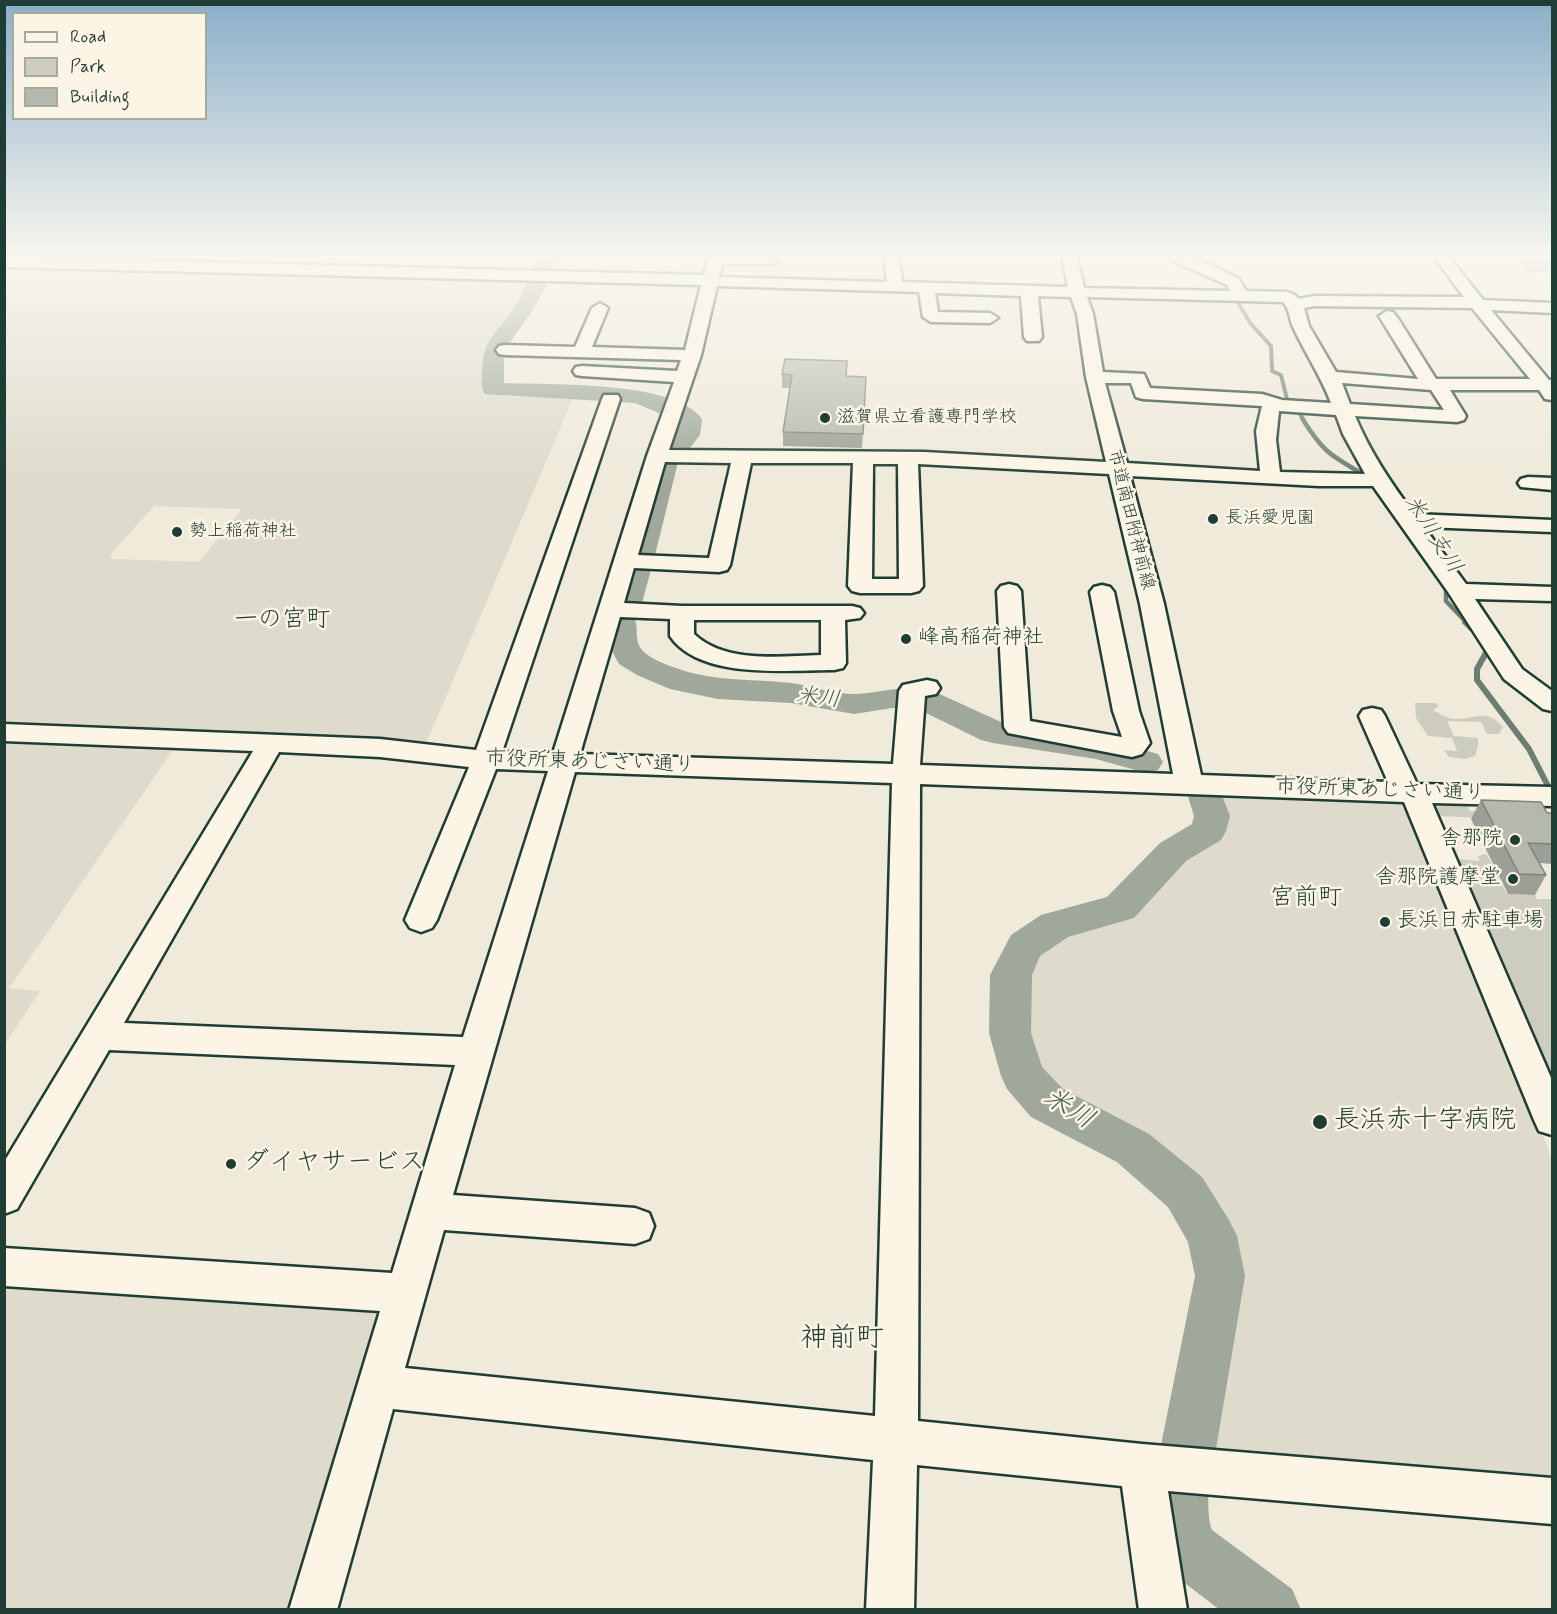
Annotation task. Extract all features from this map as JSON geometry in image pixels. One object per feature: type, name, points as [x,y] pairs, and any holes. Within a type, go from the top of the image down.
[{"type":"street","points":[[581,352],[589,332]]},
{"type":"street","points":[[313,1610],[476,1052],[657,456],[698,332]]},
{"type":"street","points":[[1033,332],[1033,337]]},
{"type":"street","name":"市道南田附神前線","points":[[1088,332],[1095,377],[1152,604],[1164,670],[1189,775]]},
{"type":"street","points":[[1305,332],[1330,377],[1353,434],[1380,480],[1459,591],[1513,674],[1552,703]]},
{"type":"street","points":[[1095,377],[1138,378],[1143,393],[1255,399],[1272,404],[1343,410],[1457,416],[1414,360],[1400,332]]},
{"type":"street","points":[[1502,332],[1549,389]]},
{"type":"street","points":[[505,350],[692,355]]},
{"type":"street","points":[[570,370],[685,377]]},
{"type":"street","points":[[1330,377],[1549,389]]},
{"type":"street","points":[[421,920],[486,760],[611,399]]},
{"type":"street","points":[[1270,477],[1266,449],[1266,418],[1272,404]]},
{"type":"street","points":[[657,456],[908,458],[1319,480],[1380,480]]},
{"type":"street","points":[[625,561],[720,565],[742,456]]},
{"type":"street","points":[[863,457],[860,586],[874,590],[911,586],[908,458]]},
{"type":"street","points":[[1528,483],[1552,484]]},
{"type":"street","points":[[1409,520],[1552,526]]},
{"type":"street","points":[[1010,591],[1017,727],[1125,747],[1135,747],[1137,743],[1126,711],[1103,597],[1152,604]]},
{"type":"street","points":[[1459,591],[1552,594]]},
{"type":"street","points":[[611,609],[682,613],[842,613],[834,663],[737,661],[707,655],[692,647],[682,636],[682,613]]},
{"type":"street","points":[[1117,665],[1164,670]]},
{"type":"street","points":[[890,1610],[896,1440],[906,774],[917,694]]},
{"type":"street","points":[[1372,716],[1410,793],[1552,1120]]},
{"type":"street","name":"市役所東あじさい通り","points":[[4,732],[380,748],[486,760],[906,774],[1189,775],[1410,793],[1552,796]]},
{"type":"street","points":[[4,1197],[272,742]]},
{"type":"street","points":[[1189,775],[1200,769],[1223,777],[1325,782],[1410,793]]},
{"type":"street","points":[[99,1036],[476,1052]]},
{"type":"street","points":[[430,1211],[635,1226]]},
{"type":"street","points":[[4,1268],[404,1293]]},
{"type":"street","points":[[377,1386],[1142,1466],[1552,1501]]},
{"type":"street","points":[[1142,1466],[1163,1610]]},
{"type":"shaded area","points":[[5,332],[499,332],[486,349],[481,386],[490,392],[507,396],[573,398],[426,744],[5,726]],"holes":[[[154,506],[241,510],[199,562],[113,559],[110,555]]]},
{"type":"shaded area","points":[[5,740],[175,747],[9,988],[40,991],[5,1044]]},
{"type":"shaded area","name":"長浜赤十字病院","points":[[1217,797],[1287,797],[1403,804],[1413,810],[1552,1159],[1552,1486],[1201,1456],[1237,1273],[1221,1231],[1189,1187],[1149,1149],[1056,1096],[1038,1084],[1028,1072],[1019,1021],[1017,985],[1029,951],[1043,941],[1130,915],[1181,860],[1214,838],[1220,830],[1222,818]]},
{"type":"shaded area","points":[[4,1278],[392,1302],[300,1609],[5,1609]]},
{"type":"green space","points":[[1415,703],[1436,703],[1439,706],[1433,710],[1453,719],[1486,716],[1503,727],[1499,734],[1487,734],[1481,722],[1447,721],[1454,736],[1478,738],[1475,756],[1466,759],[1449,757],[1444,750],[1457,751],[1452,738],[1428,736],[1416,718]]},
{"type":"green space","points":[[1438,802],[1465,802],[1470,811],[1484,811],[1487,818],[1436,816],[1433,809],[1440,806]]},
{"type":"green space","points":[[1486,854],[1498,872],[1496,873],[1507,894],[1535,895],[1537,899],[1552,899],[1552,1098],[1455,859],[1480,861],[1478,856]]},
{"type":"building","name":"滋賀県立看護専門学校","points":[[785,359],[847,361],[846,376],[866,377],[863,434],[783,432],[792,375],[782,374]]},
{"type":"building","points":[[1481,800],[1541,802],[1547,813],[1552,813],[1552,844],[1528,843],[1546,875],[1519,874]]},
{"type":"waterway","name":"米川","points":[[506,332],[497,344],[493,355],[493,389],[638,396],[678,411],[690,419],[688,435],[674,452]]},
{"type":"waterway","name":"米川支川","points":[[1259,332],[1271,346],[1272,368]]},
{"type":"waterway","name":"米川支川","points":[[1272,371],[1281,375],[1287,399],[1293,403]]},
{"type":"waterway","name":"米川支川","points":[[1297,409],[1303,419]]},
{"type":"waterway","name":"米川支川","points":[[1302,418],[1323,447],[1368,477]]},
{"type":"waterway","name":"米川","points":[[640,559],[668,460]]},
{"type":"waterway","name":"米川","points":[[627,603],[638,566]]},
{"type":"waterway","name":"米川支川","points":[[1446,584],[1446,601],[1467,623]]},
{"type":"waterway","name":"米川","points":[[622,622],[621,640],[630,657],[648,668],[681,682],[718,689],[791,693],[854,704],[892,698],[921,698],[993,732],[1098,748],[1146,762]]},
{"type":"waterway","name":"米川支川","points":[[1465,622],[1472,629]]},
{"type":"waterway","name":"米川支川","points":[[1483,645],[1487,651],[1477,669],[1477,680],[1529,749],[1549,788]]},
{"type":"waterway","name":"米川","points":[[1187,1455],[1220,1276],[1212,1236],[1185,1192],[1133,1148],[1047,1103],[1023,1076],[1010,1033],[1011,975],[1025,946],[1055,926],[1120,908],[1173,852],[1208,831],[1212,816],[1205,793]]},
{"type":"waterway","name":"米川","points":[[1181,1488],[1178,1505],[1180,1523],[1190,1550],[1271,1610]]},
{"type":"place","name":"滋賀県立看護専門学校","points":[[825,418]]},
{"type":"place","name":"長浜愛児園","points":[[1213,519]]},
{"type":"place","name":"勢上稲荷神社","points":[[177,532]]},
{"type":"place","name":"峰高稲荷神社","points":[[906,639]]},
{"type":"place","name":"舎那院","points":[[1515,840]]},
{"type":"place","name":"舎那院護摩堂","points":[[1513,879]]},
{"type":"place","name":"長浜日赤駐車場","points":[[1385,922]]},
{"type":"place","name":"長浜赤十字病院","points":[[1320,1122]]},
{"type":"place","name":"ダイヤサービス","points":[[231,1164]]},
{"type":"district","name":"一の宮町","points":[[282,621]]},
{"type":"district","name":"宮前町","points":[[1306,899]]},
{"type":"district","name":"神前町","points":[[842,1340]]}]
